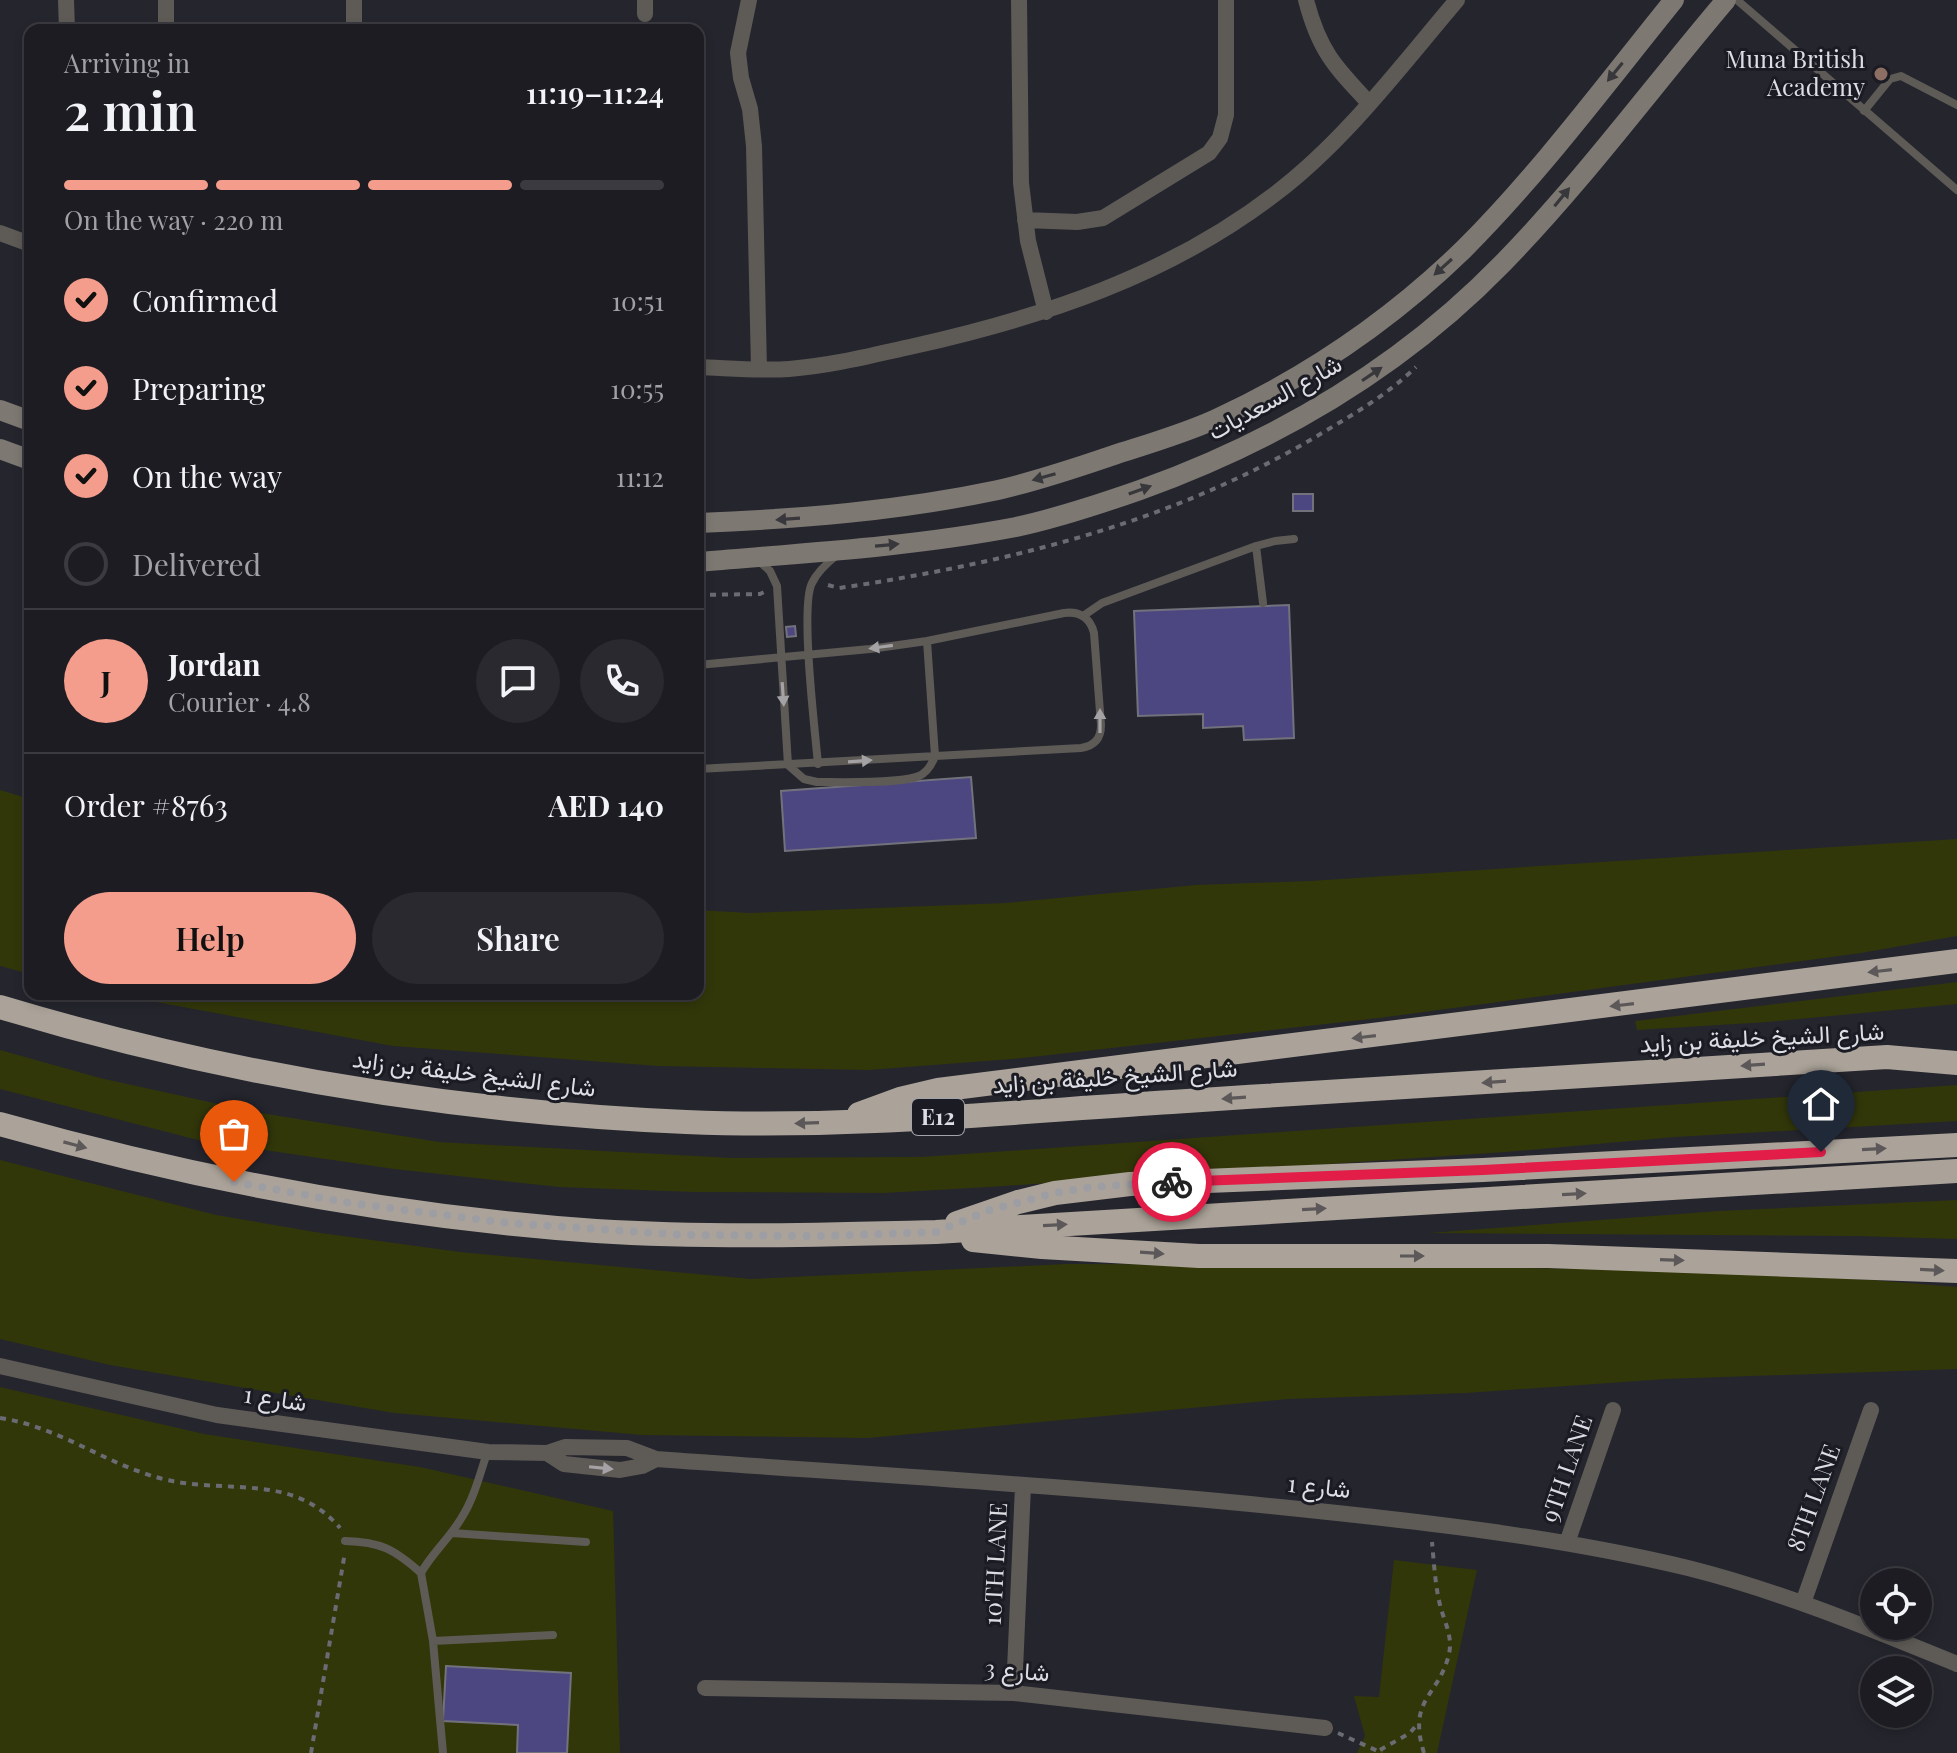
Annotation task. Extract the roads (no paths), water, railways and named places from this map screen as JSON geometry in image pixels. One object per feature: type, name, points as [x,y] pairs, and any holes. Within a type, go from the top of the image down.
[{"type":"highway","points":[[843,1122],[882,1105],[938,1090],[1957,961]]},
{"type":"highway","name":"شارع الشيخ خليفة بن زايد","points":[[0,1007],[70,1028],[226,1066],[305,1081],[539,1113],[690,1123],[843,1122],[1887,1057],[1957,1063]]},
{"type":"highway","points":[[1887,1057],[1957,1046]]},
{"type":"highway","points":[[0,1124],[211,1178],[350,1203],[597,1231],[686,1235],[818,1236],[936,1232],[1957,1171]]},
{"type":"highway","points":[[936,1232],[1018,1202],[1055,1193],[1117,1185],[1483,1170],[1957,1145]]},
{"type":"highway","points":[[936,1232],[1006,1244],[1199,1256],[1548,1256],[1957,1271]]},
{"type":"street","points":[[66,0],[67,24]]},
{"type":"street","points":[[166,0],[166,24]]},
{"type":"street","points":[[354,0],[354,24]]},
{"type":"street","points":[[749,0],[738,53],[754,146],[759,369]]},
{"type":"street","points":[[1019,0],[1020,153],[1025,220],[1046,312]]},
{"type":"street","points":[[1025,220],[1077,222],[1103,218],[1209,153],[1220,138],[1226,115],[1226,0]]},
{"type":"street","points":[[1306,0],[1313,28],[1329,60],[1369,103]]},
{"type":"street","points":[[704,367],[759,369],[817,365],[873,355],[1046,312],[1143,274],[1227,228],[1303,171],[1369,103],[1457,0]]},
{"type":"street","name":"شارع السعديات","points":[[704,523],[790,519],[896,507],[999,489],[1160,440],[1215,419],[1270,391],[1373,327],[1462,250],[1545,157],[1674,0]]},
{"type":"street","name":"شارع السعديات","points":[[704,561],[932,541],[1020,526],[1105,503],[1232,454],[1341,394],[1426,332],[1502,265],[1726,0]]},
{"type":"street","points":[[0,233],[24,242]]},
{"type":"street","points":[[0,410],[24,419]]},
{"type":"street","points":[[1,451],[24,458]]},
{"type":"street","name":"شارع 1","points":[[0,1366],[217,1415],[488,1452],[547,1453],[565,1447],[627,1448],[656,1459],[1151,1495],[1431,1523],[1567,1543],[1689,1569],[1803,1603],[1957,1664]]},
{"type":"street","name":"9TH LANE","points":[[1567,1543],[1613,1410]]},
{"type":"street","name":"8TH LANE","points":[[1803,1603],[1871,1410]]},
{"type":"street","name":"10TH LANE","points":[[1014,1693],[1023,1486]]},
{"type":"street","name":"شارع 3","points":[[705,1688],[1014,1693],[1325,1728]]},
{"type":"lane","points":[[1737,0],[1957,190]]},
{"type":"lane","points":[[1864,111],[1895,76],[1901,76],[1957,105]]},
{"type":"lane","points":[[1083,616],[1102,603],[1256,546],[1294,539]]},
{"type":"lane","points":[[1256,546],[1263,603]]},
{"type":"lane","points":[[818,764],[810,656],[810,586],[819,571],[846,549]]},
{"type":"lane","points":[[754,557],[770,571],[777,586],[788,765],[804,779],[817,782],[904,779],[926,771],[935,756],[927,641]]},
{"type":"lane","points":[[704,665],[810,656],[927,641],[1064,613],[1083,616],[1092,626],[1101,725],[1100,736],[1095,742],[1081,748],[704,769]]},
{"type":"lane","points":[[443,1753],[433,1641],[421,1573],[429,1558],[452,1533],[470,1503],[488,1452]]},
{"type":"lane","points":[[452,1533],[586,1542]]},
{"type":"lane","points":[[345,1541],[369,1541],[385,1546],[421,1573]]},
{"type":"lane","points":[[433,1641],[553,1635]]},
{"type":"place","name":"Muna British Academy","points":[[1881,74]]}]
